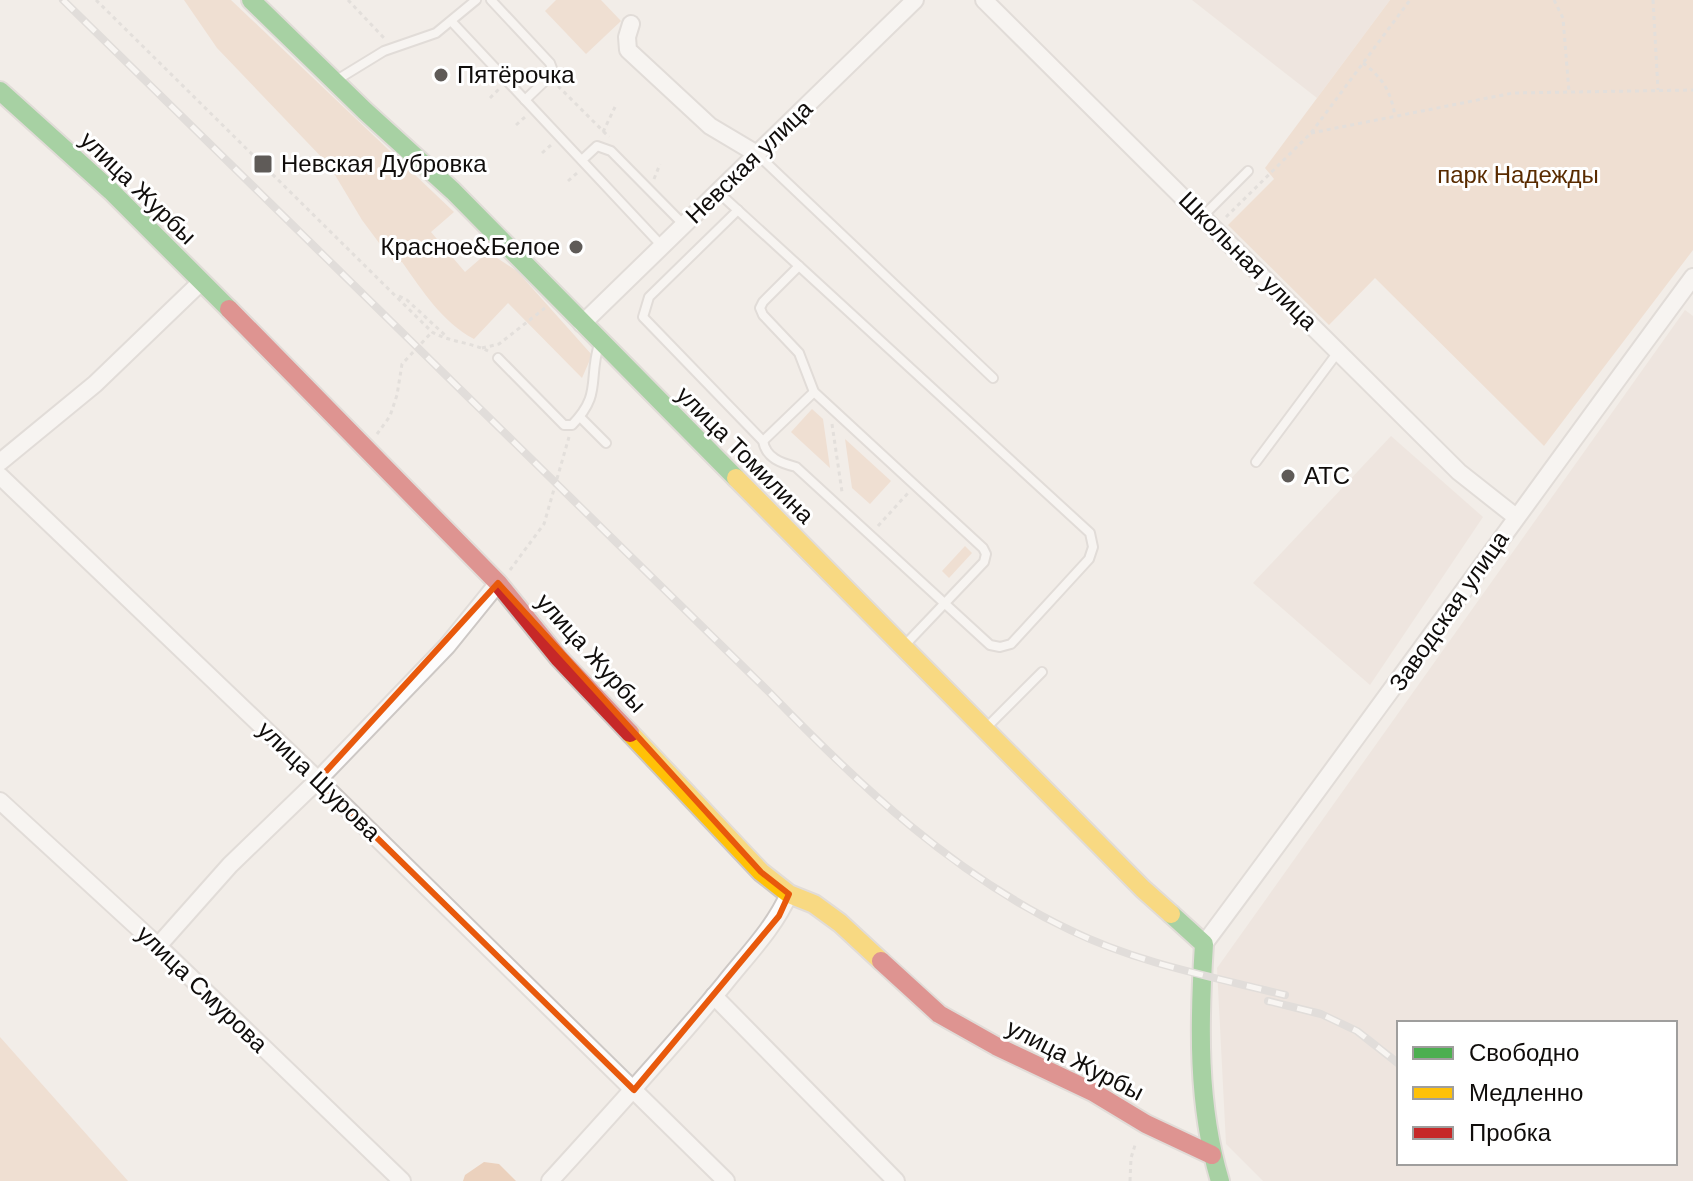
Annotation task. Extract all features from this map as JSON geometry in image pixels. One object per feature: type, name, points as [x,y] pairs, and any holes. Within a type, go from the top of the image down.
[{"type":"street","name":"улица Томилина","points":[[251,0],[453,191],[1143,889],[1204,944]]},
{"type":"street","name":"Невская улица","points":[[582,324],[915,0]]},
{"type":"street","name":"Школьная улица","points":[[984,0],[1459,472],[1516,517]]},
{"type":"street","points":[[631,24],[627,37],[628,50],[710,126],[757,154]]},
{"type":"street","name":"улица Журбы","points":[[0,91],[111,191],[498,583],[559,658],[761,872],[789,894],[814,904],[840,923],[939,1014],[996,1046],[1080,1085],[1146,1124],[1212,1155]]},
{"type":"street","name":"Заводская улица","points":[[1204,944],[1384,703],[1693,277]]},
{"type":"street","points":[[0,462],[95,384],[200,283]]},
{"type":"street","name":"улица Щурова","points":[[0,476],[318,780],[726,1181]]},
{"type":"street","points":[[158,946],[230,865],[318,780],[447,646],[498,583]]},
{"type":"street","name":"улица Смурова","points":[[0,801],[158,946],[402,1181]]},
{"type":"street","points":[[550,1181],[634,1090],[714,996],[779,916],[789,894]]},
{"type":"street","points":[[1204,944],[1199,1020],[1212,1155],[1220,1181]]},
{"type":"street","points":[[714,996],[896,1181]]},
{"type":"lane","points":[[334,81],[394,48],[436,33],[476,0]]},
{"type":"lane","points":[[491,0],[550,63],[553,71],[525,100]]},
{"type":"lane","points":[[452,22],[662,246]]},
{"type":"lane","points":[[582,160],[597,146],[611,151],[684,225]]},
{"type":"lane","points":[[757,154],[993,378]]},
{"type":"lane","points":[[1209,222],[1248,171]]},
{"type":"lane","points":[[718,192],[738,210],[1090,533],[1093,547],[1089,559],[1011,644],[1000,647],[990,645],[796,467],[779,463],[765,448],[763,441],[643,317],[649,297],[738,210]]},
{"type":"lane","points":[[799,266],[763,302],[760,308],[763,315],[799,353],[814,392],[986,554],[984,562],[903,647]]},
{"type":"lane","points":[[498,358],[564,425],[572,425],[588,409],[593,390],[593,362],[600,342]]},
{"type":"lane","points":[[1256,462],[1338,352]]},
{"type":"lane","points":[[763,441],[814,392]]},
{"type":"lane","points":[[580,417],[606,443]]},
{"type":"lane","points":[[985,728],[1042,672]]},
{"type":"path","points":[[96,0],[399,296],[432,332],[482,348],[498,358]]},
{"type":"path","points":[[348,0],[394,48]]},
{"type":"path","points":[[1209,222],[1311,133],[1410,0]]},
{"type":"path","points":[[1554,0],[1563,18],[1569,92]]},
{"type":"path","points":[[1653,0],[1658,90]]},
{"type":"path","points":[[1363,63],[1378,74],[1391,94],[1395,116]]},
{"type":"path","points":[[1311,133],[1513,93],[1693,90]]},
{"type":"path","points":[[603,132],[615,107]]},
{"type":"path","points":[[653,182],[660,164]]},
{"type":"path","points":[[399,296],[450,339]]},
{"type":"path","points":[[482,348],[499,344],[551,303]]},
{"type":"path","points":[[365,447],[390,416],[402,364],[432,332]]},
{"type":"path","points":[[830,407],[844,511]]},
{"type":"path","points":[[498,583],[519,560],[544,524],[572,425]]},
{"type":"path","points":[[870,534],[915,485]]},
{"type":"path","points":[[1130,1181],[1131,1158],[1146,1124]]},
{"type":"highlighted area","points":[[498,583],[761,872],[789,894],[779,916],[634,1090],[318,780]]},
{"type":"shaded area","points":[[1192,0],[1390,0],[1317,98]]},
{"type":"shaded area","points":[[1685,310],[1693,316],[1693,1181],[1263,1181],[1226,1144],[1217,968]]},
{"type":"shaded area","points":[[1391,436],[1483,517],[1370,685],[1253,583]]},
{"type":"shaded area","points":[[484,1162],[499,1164],[516,1181],[463,1181],[465,1175]]},
{"type":"green space","points":[[184,0],[231,0],[454,212],[431,232],[465,272],[488,252],[517,271],[592,355],[582,378],[508,303],[474,339],[452,324],[402,262],[394,263],[362,220],[329,165],[217,48]]},
{"type":"green space","points":[[556,0],[601,0],[621,21],[586,54],[545,11]]},
{"type":"green space","name":"парк Надежды","points":[[1390,0],[1693,0],[1693,250],[1544,446],[1375,278],[1329,325],[1228,225],[1274,179],[1265,168]]},
{"type":"green space","points":[[812,409],[823,419],[830,468],[791,432]]},
{"type":"green space","points":[[845,439],[891,481],[870,504],[852,488]]},
{"type":"green space","points":[[965,546],[972,553],[949,578],[942,571]]},
{"type":"green space","points":[[0,1037],[128,1181],[0,1181]]},
{"type":"railway","points":[[63,0],[838,761],[910,825],[987,883],[1027,908],[1096,942],[1148,960],[1285,995]]},
{"type":"railway","points":[[1268,1001],[1321,1014],[1357,1031],[1397,1062]]},
{"type":"traffic: fast","points":[[251,0],[453,191],[736,478]]},
{"type":"traffic: fast","points":[[0,91],[111,191],[229,309]]},
{"type":"traffic: fast","points":[[1171,914],[1204,944],[1201,1003],[1204,1093],[1207,1123],[1220,1181]]},
{"type":"traffic: slow","points":[[736,478],[1171,914]]},
{"type":"traffic: slow","points":[[630,733],[761,872],[789,894],[814,904],[840,923],[881,961]]},
{"type":"traffic: jam","points":[[229,309],[498,583],[559,658],[630,733]]},
{"type":"traffic: jam","points":[[881,961],[939,1014],[996,1046],[1093,1092],[1146,1124],[1212,1155]]},
{"type":"place","name":"Пятёрочка","points":[[441,75]]},
{"type":"place","name":"Невская Дубровка","points":[[263,164]]},
{"type":"place","name":"Красное&Белое","points":[[576,247]]},
{"type":"place","name":"АТС","points":[[1288,476]]}]
